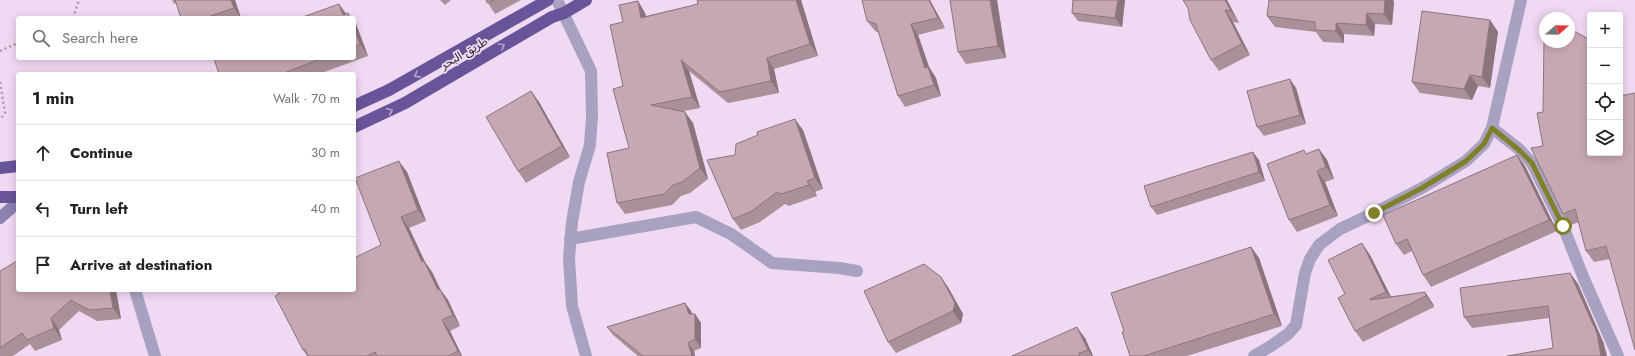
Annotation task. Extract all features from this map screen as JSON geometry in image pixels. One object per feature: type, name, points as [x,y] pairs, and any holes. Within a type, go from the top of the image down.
[{"type":"highway","name":"طريق البحر","points":[[356,105],[389,90],[548,0]]},
{"type":"highway","name":"طريق البحر","points":[[356,126],[405,104],[552,17],[564,13],[586,0]]},
{"type":"highway","points":[[0,168],[16,166]]},
{"type":"highway","points":[[0,197],[16,198]]},
{"type":"main road","points":[[0,218],[16,204]]},
{"type":"street","points":[[557,0],[591,71],[592,109],[590,145],[579,182],[570,239],[569,258],[572,306],[586,356]]},
{"type":"street","points":[[1254,356],[1288,334],[1296,325],[1305,273],[1310,259],[1319,246],[1340,228],[1374,213],[1422,188],[1466,161],[1484,144],[1492,128],[1520,0]]},
{"type":"street","points":[[1492,128],[1519,150],[1532,163],[1563,226],[1584,280],[1618,356]]},
{"type":"street","points":[[570,239],[696,217],[731,234],[772,263],[839,268],[857,271]]},
{"type":"street","points":[[135,292],[155,356]]},
{"type":"path","points":[[74,16],[79,0]]},
{"type":"path","points":[[0,51],[16,44]]},
{"type":"path","points":[[0,82],[4,113],[0,120]]},
{"type":"building","points":[[175,0],[231,0],[234,8],[211,16],[180,16]]},
{"type":"building","points":[[486,0],[494,0],[487,3]]},
{"type":"building","points":[[697,0],[796,0],[810,44],[767,58],[771,81],[720,92],[681,60],[692,97],[651,105],[685,112],[700,168],[682,182],[673,185],[664,194],[617,203],[607,153],[629,148],[613,89],[623,86],[610,25],[623,22],[619,5],[638,1],[641,18],[698,4]]},
{"type":"building","points":[[862,0],[929,0],[938,18],[911,24],[925,68],[928,67],[934,85],[898,96],[876,24],[867,21]]},
{"type":"building","points":[[950,0],[990,0],[998,46],[958,52]]},
{"type":"building","points":[[1073,0],[1118,0],[1115,18],[1072,13]]},
{"type":"building","points":[[1183,0],[1225,0],[1231,11],[1225,10],[1242,44],[1211,60],[1190,20],[1188,8]]},
{"type":"building","points":[[1269,0],[1385,0],[1384,14],[1367,13],[1366,25],[1336,23],[1336,31],[1315,30],[1315,22],[1267,16]]},
{"type":"building","points":[[339,4],[343,15],[348,13],[349,16],[306,16]]},
{"type":"building","points":[[1422,11],[1490,20],[1482,77],[1470,75],[1464,89],[1412,82]]},
{"type":"building","points":[[1575,32],[1587,38],[1587,156],[1623,156],[1623,95],[1635,93],[1635,350],[1606,246],[1586,251],[1575,209],[1563,214],[1531,148],[1543,146],[1537,113],[1543,112],[1544,48],[1575,48]]},
{"type":"building","points":[[356,33],[360,44],[356,46]]},
{"type":"building","points":[[214,60],[318,60],[287,72],[218,72]]},
{"type":"building","points":[[1290,79],[1300,115],[1257,127],[1247,91]]},
{"type":"building","points":[[531,91],[562,146],[518,171],[486,117]]},
{"type":"building","points":[[795,119],[815,178],[807,181],[809,185],[781,194],[777,192],[752,211],[733,219],[707,160],[735,155],[736,144],[758,135],[757,132]]},
{"type":"building","points":[[1319,149],[1326,167],[1317,171],[1330,205],[1289,220],[1267,164],[1304,150],[1306,154]]},
{"type":"building","points":[[1253,152],[1259,172],[1151,207],[1144,186]]},
{"type":"building","points":[[1517,155],[1549,220],[1423,275],[1407,239],[1396,244],[1383,215]]},
{"type":"building","points":[[399,161],[418,210],[401,217],[422,262],[424,261],[438,290],[440,289],[453,315],[442,320],[458,351],[448,356],[377,356],[375,352],[367,356],[308,356],[305,349],[303,350],[275,296],[279,294],[278,292],[356,292],[356,257],[381,245],[356,178]]},
{"type":"building","points":[[1362,243],[1386,292],[1370,300],[1425,292],[1426,296],[1355,331],[1338,298],[1345,294],[1328,260]]},
{"type":"building","points":[[1251,247],[1274,314],[1144,356],[1130,356],[1122,332],[1124,331],[1111,293]]},
{"type":"building","points":[[16,262],[16,292],[110,292],[113,308],[89,310],[71,300],[51,318],[54,328],[27,340],[22,333],[0,348],[0,271]]},
{"type":"building","points":[[924,264],[941,277],[955,303],[953,311],[888,342],[864,291]]},
{"type":"building","points":[[1570,273],[1597,333],[1601,356],[1507,356],[1553,348],[1548,306],[1464,317],[1460,288]]},
{"type":"building","points":[[685,303],[689,314],[695,314],[695,339],[688,343],[692,356],[643,356],[607,327]]},
{"type":"building","points":[[1077,327],[1088,350],[1079,353],[1080,356],[1012,356]]},
{"type":"route","points":[[1374,213],[1422,188],[1466,161],[1484,144],[1492,128],[1519,150],[1532,163],[1563,226]]}]
